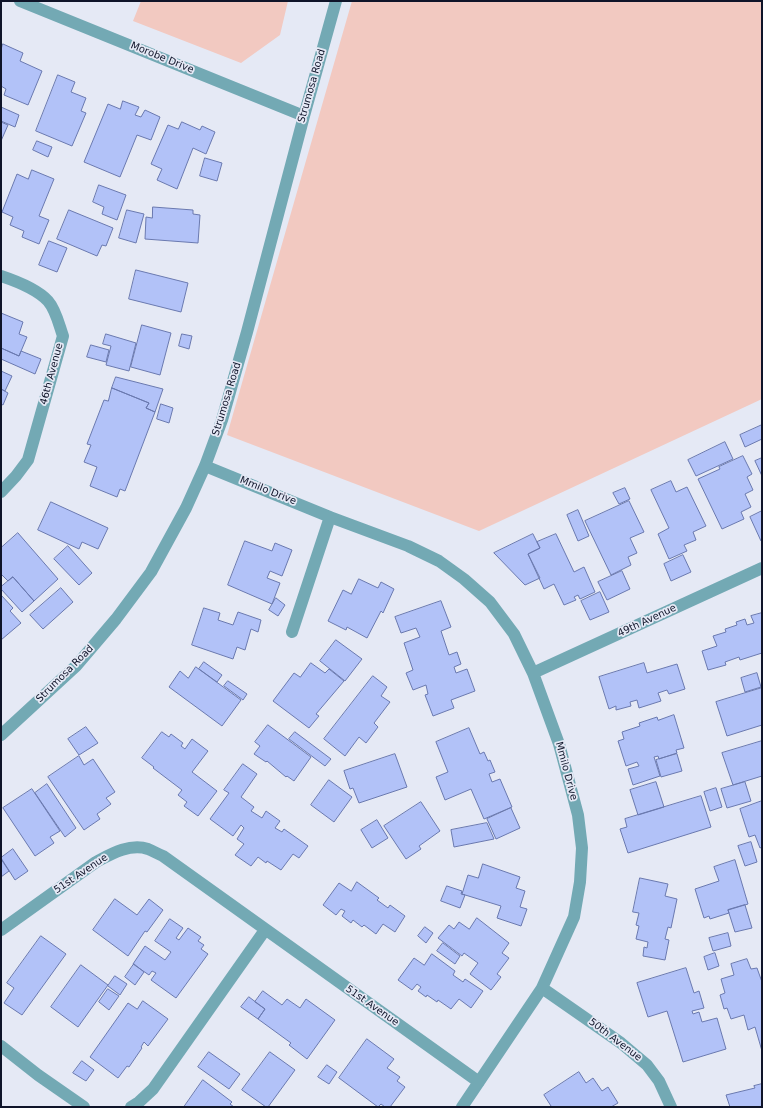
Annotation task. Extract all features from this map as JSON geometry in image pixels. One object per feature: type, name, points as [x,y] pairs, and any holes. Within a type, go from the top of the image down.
[{"type":"street","name":"Morobe Drive","points":[[20,1],[304,116]]},
{"type":"street","name":"Strumosa Road","points":[[1,735],[76,666],[116,619],[151,572],[186,508],[206,466],[222,420],[247,332],[336,1]]},
{"type":"street","name":"46th Avenue","points":[[1,276],[27,286],[48,301],[58,319],[62,336],[28,460],[1,492]]},
{"type":"street","name":"Mmilo Drive","points":[[206,466],[330,517],[408,546],[439,561],[464,579],[490,602],[514,634],[533,673],[559,744],[578,815],[582,848],[580,882],[574,917],[542,988],[462,1107]]},
{"type":"street","points":[[292,632],[330,517]]},
{"type":"street","name":"49th Avenue","points":[[533,673],[762,568]]},
{"type":"street","name":"51st Avenue","points":[[1,930],[96,862],[110,854],[136,847],[147,848],[163,856],[479,1082]]},
{"type":"street","points":[[131,1107],[153,1089],[265,930]]},
{"type":"street","name":"50th Avenue","points":[[542,988],[621,1043],[647,1065],[659,1080],[671,1107]]},
{"type":"street","points":[[1,1046],[38,1075],[84,1107]]},
{"type":"shaded area","points":[[141,1],[288,1],[280,35],[241,63],[133,21]]},
{"type":"shaded area","points":[[352,1],[762,1],[762,399],[479,531],[227,435]]},
{"type":"building","points":[[3,44],[23,53],[20,61],[42,71],[28,105],[4,95],[6,89],[1,86],[1,50]]},
{"type":"building","points":[[58,75],[75,82],[71,92],[86,98],[81,111],[86,113],[72,146],[36,131]]},
{"type":"building","points":[[123,101],[139,107],[135,115],[141,117],[145,110],[160,117],[151,140],[137,135],[120,177],[84,162],[108,104],[120,109]]},
{"type":"building","points":[[1,107],[19,115],[15,127],[1,121]]},
{"type":"building","points":[[1,122],[8,125],[1,141]]},
{"type":"building","points":[[182,122],[200,130],[202,126],[215,132],[206,154],[193,148],[177,189],[157,180],[162,169],[151,164],[168,125],[178,129]]},
{"type":"building","points":[[37,141],[52,147],[48,157],[33,150]]},
{"type":"building","points":[[205,158],[222,163],[217,181],[200,176]]},
{"type":"building","points":[[32,170],[54,179],[39,216],[49,220],[39,244],[22,237],[24,231],[10,225],[13,217],[2,212],[17,174],[28,179]]},
{"type":"building","points":[[99,185],[126,195],[117,220],[102,214],[104,207],[93,202]]},
{"type":"building","points":[[153,207],[193,210],[193,214],[200,215],[198,243],[145,239],[146,217],[152,218]]},
{"type":"building","points":[[69,210],[113,228],[106,246],[102,245],[97,256],[57,239]]},
{"type":"building","points":[[127,210],[144,214],[136,243],[119,238]]},
{"type":"building","points":[[49,241],[67,248],[57,272],[39,265]]},
{"type":"building","points":[[136,270],[188,283],[181,312],[129,299]]},
{"type":"building","points":[[1,313],[23,322],[19,334],[27,337],[19,356],[1,348]]},
{"type":"building","points":[[142,325],[171,333],[160,375],[131,367]]},
{"type":"building","points":[[106,334],[136,343],[129,371],[106,365],[111,346],[103,344]]},
{"type":"building","points":[[182,334],[192,336],[189,349],[179,346]]},
{"type":"building","points":[[91,345],[109,350],[106,362],[87,357]]},
{"type":"building","points":[[1,348],[19,356],[21,351],[41,359],[35,374],[1,359]]},
{"type":"building","points":[[1,371],[12,376],[5,391],[1,389]]},
{"type":"building","points":[[116,377],[163,389],[155,412],[146,408],[149,403],[112,388]]},
{"type":"building","points":[[112,388],[149,403],[146,408],[155,412],[125,491],[120,489],[117,497],[90,486],[97,467],[84,462],[91,445],[87,444],[104,400],[108,401]]},
{"type":"building","points":[[1,389],[8,393],[3,405],[1,404]]},
{"type":"building","points":[[161,404],[173,408],[169,423],[157,419]]},
{"type":"building","points":[[762,425],[762,439],[745,447],[740,435]]},
{"type":"building","points":[[725,442],[733,459],[696,476],[688,460]]},
{"type":"building","points":[[743,456],[752,474],[747,477],[753,490],[745,494],[751,507],[741,512],[744,519],[722,529],[698,479]]},
{"type":"building","points":[[762,458],[762,476],[755,461]]},
{"type":"building","points":[[671,481],[676,492],[687,487],[706,526],[693,532],[696,540],[684,545],[687,551],[669,559],[658,534],[669,528],[651,490]]},
{"type":"building","points":[[625,488],[630,499],[619,504],[613,493]]},
{"type":"building","points":[[629,501],[644,532],[630,538],[637,553],[628,557],[631,565],[611,575],[585,521]]},
{"type":"building","points":[[51,502],[108,528],[98,549],[82,542],[79,549],[38,530]]},
{"type":"building","points":[[578,510],[589,536],[578,541],[567,515]]},
{"type":"building","points":[[762,511],[762,541],[761,541],[750,517]]},
{"type":"building","points":[[18,533],[58,579],[34,601],[13,577],[8,581],[1,574],[1,548]]},
{"type":"building","points":[[533,534],[540,548],[528,554],[540,578],[525,585],[494,553]]},
{"type":"building","points":[[556,534],[574,572],[584,567],[595,592],[580,599],[578,595],[574,597],[576,600],[564,605],[554,584],[544,589],[528,554],[540,548],[537,542]]},
{"type":"building","points":[[245,541],[272,551],[275,543],[292,550],[282,576],[270,571],[267,578],[280,583],[272,604],[228,585]]},
{"type":"building","points":[[68,546],[92,573],[79,585],[54,559]]},
{"type":"building","points":[[683,555],[691,572],[671,581],[664,564]]},
{"type":"building","points":[[622,571],[630,589],[607,600],[598,582]]},
{"type":"building","points":[[13,577],[34,601],[22,612],[1,589],[1,587]]},
{"type":"building","points":[[359,579],[378,588],[381,582],[394,589],[383,613],[381,611],[367,638],[347,627],[346,630],[328,621],[343,590],[351,594]]},
{"type":"building","points":[[61,588],[73,602],[43,629],[30,615]]},
{"type":"building","points":[[600,592],[609,612],[590,620],[581,601]]},
{"type":"building","points":[[1,595],[13,608],[10,611],[21,623],[1,640]]},
{"type":"building","points":[[276,598],[285,605],[278,616],[269,610]]},
{"type":"building","points":[[441,601],[451,627],[441,631],[449,655],[457,652],[461,664],[454,667],[456,673],[467,669],[475,691],[451,700],[454,708],[433,716],[425,695],[428,694],[426,685],[413,690],[406,673],[413,670],[404,643],[420,637],[416,628],[401,633],[395,617]]},
{"type":"building","points":[[204,608],[220,613],[218,620],[233,625],[238,612],[261,620],[258,632],[251,629],[245,650],[237,647],[233,659],[192,645]]},
{"type":"building","points":[[762,613],[762,653],[740,660],[739,657],[725,662],[726,665],[708,670],[702,651],[717,646],[713,636],[726,632],[725,629],[737,625],[736,622],[745,619],[747,625],[754,623],[751,616]]},
{"type":"building","points":[[336,640],[362,659],[345,681],[320,661]]},
{"type":"building","points":[[204,662],[222,675],[217,682],[199,669]]},
{"type":"building","points":[[311,663],[325,673],[329,669],[344,681],[316,714],[319,716],[309,728],[273,701],[294,673],[300,677]]},
{"type":"building","points":[[644,663],[647,673],[677,664],[685,689],[669,694],[667,690],[658,693],[661,701],[639,708],[637,700],[630,702],[631,706],[616,710],[616,706],[609,709],[599,677]]},
{"type":"building","points":[[196,667],[241,700],[222,726],[169,687],[180,671],[188,678]]},
{"type":"building","points":[[757,673],[761,687],[745,692],[741,678]]},
{"type":"building","points":[[373,676],[387,687],[381,696],[390,702],[374,723],[378,727],[366,743],[359,737],[345,756],[324,739]]},
{"type":"building","points":[[228,681],[247,694],[243,700],[224,686]]},
{"type":"building","points":[[762,688],[762,725],[727,736],[716,702]]},
{"type":"building","points":[[674,715],[684,748],[676,750],[677,753],[659,759],[658,756],[654,757],[660,776],[633,785],[628,769],[639,766],[637,762],[626,766],[618,741],[624,739],[622,732],[640,726],[639,723],[657,717],[658,720]]},
{"type":"building","points":[[268,725],[311,757],[294,781],[287,776],[286,777],[267,761],[266,762],[254,754],[260,746],[255,742]]},
{"type":"building","points":[[86,727],[98,743],[79,755],[68,739]]},
{"type":"building","points":[[469,728],[480,754],[484,752],[488,761],[490,760],[495,772],[489,774],[492,782],[500,779],[512,807],[484,819],[471,789],[445,800],[436,777],[448,772],[436,742]]},
{"type":"building","points":[[162,732],[169,737],[171,734],[183,743],[181,746],[185,749],[192,739],[208,751],[192,772],[217,791],[198,816],[184,806],[187,802],[178,795],[182,790],[142,758]]},
{"type":"building","points":[[295,732],[331,759],[325,766],[289,739]]},
{"type":"building","points":[[762,741],[762,776],[733,785],[722,753]]},
{"type":"building","points":[[395,754],[407,787],[359,803],[353,788],[350,789],[344,771]]},
{"type":"building","points":[[677,754],[682,771],[661,777],[656,760]]},
{"type":"building","points":[[79,756],[84,765],[93,759],[115,792],[106,798],[111,804],[97,814],[100,819],[84,830],[48,777]]},
{"type":"building","points":[[243,764],[257,774],[241,797],[254,807],[251,811],[262,818],[266,811],[280,821],[275,828],[282,832],[284,829],[308,846],[299,858],[293,854],[281,870],[267,861],[266,863],[258,857],[251,866],[235,855],[244,844],[237,839],[244,828],[241,825],[233,836],[210,819],[229,793],[224,790]]},
{"type":"building","points":[[329,780],[352,797],[334,822],[311,805]]},
{"type":"building","points":[[656,782],[664,807],[638,815],[630,790]]},
{"type":"building","points":[[745,782],[751,801],[727,808],[721,789]]},
{"type":"building","points":[[47,784],[76,828],[65,837],[35,793]]},
{"type":"building","points":[[716,788],[722,807],[710,811],[704,792]]},
{"type":"building","points":[[32,789],[60,831],[50,837],[54,843],[35,856],[3,808]]},
{"type":"building","points":[[701,796],[711,827],[628,853],[620,829],[627,827],[625,819]]},
{"type":"building","points":[[762,801],[762,847],[760,848],[755,835],[749,837],[740,809]]},
{"type":"building","points":[[421,802],[440,831],[419,846],[421,849],[406,859],[384,826]]},
{"type":"building","points":[[511,808],[520,828],[496,839],[487,819]]},
{"type":"building","points":[[377,820],[388,838],[372,848],[361,830]]},
{"type":"building","points":[[487,823],[494,839],[454,847],[451,830]]},
{"type":"building","points":[[751,842],[757,862],[745,866],[738,846]]},
{"type":"building","points":[[13,849],[28,871],[15,880],[1,858]]},
{"type":"building","points":[[1,859],[9,871],[1,877]]},
{"type":"building","points":[[735,860],[748,904],[728,910],[729,913],[710,919],[709,916],[704,918],[695,889],[719,881],[714,867]]},
{"type":"building","points":[[483,864],[520,877],[516,888],[525,891],[520,907],[527,909],[521,926],[497,918],[501,906],[462,894],[468,875],[478,878]]},
{"type":"building","points":[[640,878],[668,884],[665,896],[677,899],[671,928],[668,927],[665,939],[669,940],[665,960],[643,956],[644,947],[647,948],[648,942],[636,939],[639,926],[636,925],[639,913],[633,912]]},
{"type":"building","points":[[357,882],[379,898],[377,900],[388,908],[390,905],[405,916],[395,932],[383,924],[376,934],[364,925],[362,927],[353,920],[351,923],[342,916],[345,911],[341,909],[336,915],[323,905],[339,883],[351,891]]},
{"type":"building","points":[[447,886],[462,891],[461,894],[465,895],[460,908],[441,901]]},
{"type":"building","points":[[115,899],[137,915],[149,899],[163,910],[147,932],[145,931],[128,956],[93,930]]},
{"type":"building","points":[[745,905],[752,928],[735,932],[728,910]]},
{"type":"building","points":[[477,918],[509,943],[502,953],[509,958],[497,974],[501,977],[491,990],[470,974],[478,963],[464,953],[462,956],[438,938],[449,925],[454,929],[459,922],[469,929]]},
{"type":"building","points":[[170,919],[183,928],[176,938],[179,940],[188,928],[201,937],[198,941],[204,945],[201,949],[208,954],[176,998],[151,980],[156,973],[152,971],[149,975],[133,964],[145,946],[165,960],[171,952],[155,941]]},
{"type":"building","points":[[425,927],[433,933],[426,943],[418,936]]},
{"type":"building","points":[[728,933],[731,946],[713,951],[709,938]]},
{"type":"building","points":[[41,936],[66,954],[22,1015],[4,1003],[14,988],[7,983]]},
{"type":"building","points":[[443,943],[460,956],[455,964],[437,951]]},
{"type":"building","points":[[715,953],[719,966],[708,970],[704,957]]},
{"type":"building","points":[[432,954],[455,971],[453,975],[463,982],[465,979],[483,991],[471,1008],[459,999],[451,1009],[438,1000],[437,1002],[427,995],[426,997],[418,991],[421,987],[417,984],[412,990],[398,980],[414,958],[424,965]]},
{"type":"building","points":[[747,959],[751,969],[757,968],[762,982],[762,1051],[755,1027],[748,1030],[744,1015],[731,1019],[727,1008],[724,1009],[720,995],[725,993],[721,979],[734,975],[731,964]]},
{"type":"building","points":[[134,964],[144,972],[135,985],[125,977]]},
{"type":"building","points":[[81,965],[108,985],[78,1027],[51,1007]]},
{"type":"building","points":[[686,968],[694,993],[699,991],[704,1008],[692,1011],[693,1014],[699,1012],[702,1022],[717,1018],[726,1049],[683,1062],[667,1011],[648,1017],[637,983]]},
{"type":"building","points":[[115,976],[127,984],[120,995],[108,986]]},
{"type":"building","points":[[108,989],[119,996],[109,1010],[99,1002]]},
{"type":"building","points":[[263,991],[282,1005],[287,999],[300,1008],[306,999],[335,1020],[307,1059],[289,1045],[291,1043],[258,1019],[265,1009],[255,1002]]},
{"type":"building","points":[[249,997],[265,1009],[258,1019],[241,1007]]},
{"type":"building","points":[[143,1001],[168,1019],[148,1046],[144,1042],[141,1047],[142,1048],[129,1067],[127,1066],[118,1078],[90,1057],[128,1003],[137,1009]]},
{"type":"building","points":[[367,1039],[394,1059],[387,1068],[400,1077],[397,1081],[405,1087],[390,1107],[385,1107],[381,1104],[378,1107],[339,1078]]},
{"type":"building","points":[[209,1052],[240,1074],[229,1089],[198,1067]]},
{"type":"building","points":[[270,1052],[295,1070],[268,1107],[266,1107],[242,1090]]},
{"type":"building","points":[[82,1061],[94,1070],[86,1081],[73,1073]]},
{"type":"building","points":[[327,1065],[337,1072],[329,1084],[318,1077]]},
{"type":"building","points":[[579,1072],[586,1083],[593,1078],[602,1091],[608,1087],[618,1103],[611,1107],[548,1107],[551,1106],[544,1095]]},
{"type":"building","points":[[203,1080],[232,1102],[230,1104],[234,1107],[184,1107]]},
{"type":"building","points":[[762,1084],[762,1107],[730,1107],[726,1095],[755,1088],[754,1086]]}]
